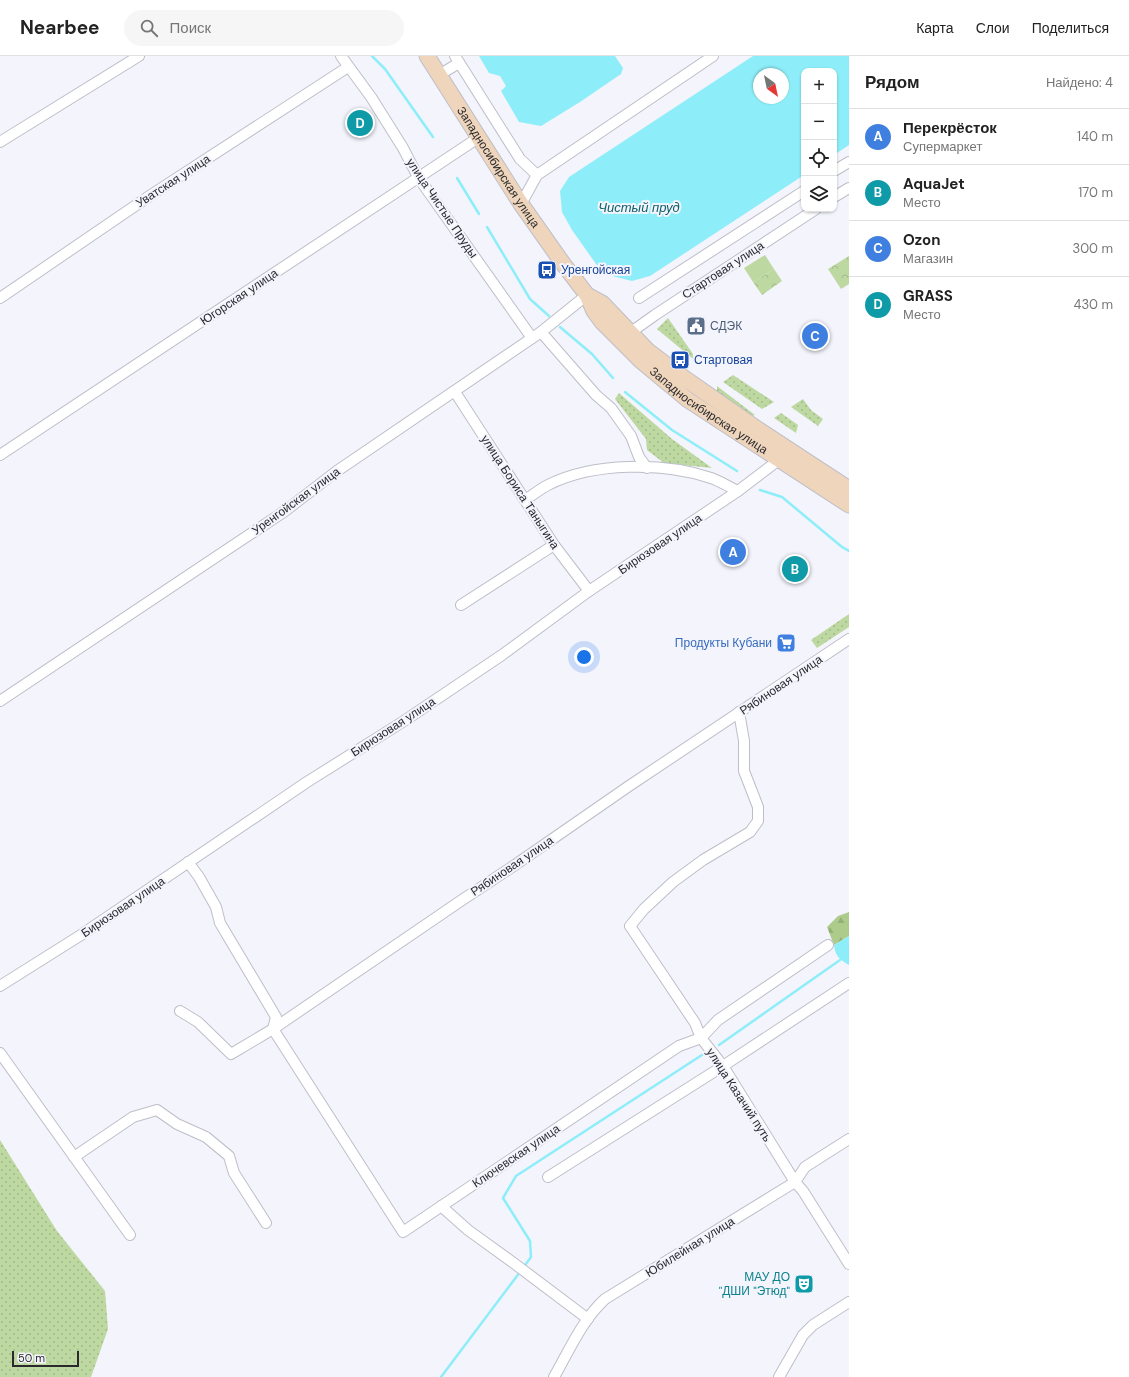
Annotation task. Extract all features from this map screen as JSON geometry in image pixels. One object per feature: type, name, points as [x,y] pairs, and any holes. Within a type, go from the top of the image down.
[{"type":"main road","name":"Западносибирская улица","points":[[427,56],[521,204],[587,295],[594,311],[602,322],[647,350],[700,389],[849,489]]},
{"type":"main road","name":"Западносибирская улица","points":[[625,336],[660,378],[688,400],[849,505]]},
{"type":"street","points":[[0,142],[139,56]]},
{"type":"street","name":"улица Чистые Пруды","points":[[341,56],[403,148],[418,177],[532,338]]},
{"type":"street","points":[[521,204],[537,174],[713,56]]},
{"type":"street","points":[[439,75],[457,59],[520,159],[537,174]]},
{"type":"street","name":"Уватская улица","points":[[0,298],[151,195],[348,67]]},
{"type":"street","name":"Югорская улица","points":[[0,456],[478,138]]},
{"type":"street","points":[[837,169],[849,162]]},
{"type":"street","points":[[837,196],[849,188]]},
{"type":"street","points":[[639,298],[801,193]]},
{"type":"street","name":"Стартовая улица","points":[[625,336],[811,212]]},
{"type":"street","name":"Уренгойская улица","points":[[0,701],[285,511],[337,471],[541,332],[587,295]]},
{"type":"street","points":[[541,332],[596,395],[611,408],[631,436],[639,457],[647,468]]},
{"type":"street","name":"улица Бориса Таныгина","points":[[454,392],[554,544],[589,591]]},
{"type":"street","name":"Бирюзовая улица","points":[[0,986],[80,935],[307,782],[393,728],[502,655],[589,591],[738,491],[780,459]]},
{"type":"street","points":[[525,500],[548,485],[581,473],[618,468],[672,469],[711,478],[738,491]]},
{"type":"street","points":[[461,606],[554,544]]},
{"type":"street","name":"Рябиновая улица","points":[[180,1011],[198,1022],[231,1054],[273,1028],[512,867],[629,786],[849,639]]},
{"type":"street","name":"улица Казачий путь","points":[[739,712],[744,741],[744,771],[758,807],[758,822],[750,832],[703,860],[673,882],[644,909],[630,926],[695,1023],[701,1038],[723,1066],[795,1182],[803,1190],[849,1264]]},
{"type":"street","points":[[188,862],[199,877],[216,907],[220,923],[276,1016],[273,1028]]},
{"type":"street","name":"Ключевская улица","points":[[273,1028],[403,1232],[679,1046],[701,1038],[718,1020],[828,945]]},
{"type":"street","points":[[548,1177],[723,1066],[849,983]]},
{"type":"street","points":[[0,1053],[130,1235]]},
{"type":"street","points":[[74,1157],[133,1117],[157,1110],[177,1124],[206,1137],[230,1156],[234,1173],[266,1223]]},
{"type":"street","name":"Юбилейная улица","points":[[554,1377],[588,1319],[597,1306],[605,1299],[795,1182],[805,1167],[849,1139]]},
{"type":"street","points":[[441,1206],[468,1230],[516,1264],[588,1319]]},
{"type":"street","points":[[779,1377],[803,1335],[813,1325],[849,1302]]},
{"type":"green space","points":[[765,255],[774,269],[753,282],[744,268]]},
{"type":"green space","points":[[849,256],[849,284],[841,289],[828,269]]},
{"type":"green space","points":[[774,269],[782,281],[762,295],[753,282]]},
{"type":"green space","points":[[668,318],[693,354],[693,359],[657,329]]},
{"type":"green space","points":[[733,375],[774,402],[762,409],[723,382]]},
{"type":"green space","points":[[717,386],[755,415],[749,417],[717,396]]},
{"type":"green space","points":[[619,393],[672,439],[712,468],[664,463],[647,450],[646,439],[615,399]]},
{"type":"green space","points":[[803,399],[811,410],[823,419],[818,426],[791,407]]},
{"type":"green space","points":[[781,413],[798,425],[796,433],[774,418]]},
{"type":"green space","points":[[849,614],[849,627],[817,648],[811,640]]},
{"type":"green space","points":[[849,912],[849,936],[834,945],[827,927],[838,916]]},
{"type":"green space","points":[[0,1140],[57,1231],[105,1291],[108,1329],[91,1377],[0,1377]]},
{"type":"water","points":[[479,56],[615,56],[623,68],[621,74],[541,126],[519,122],[501,91],[506,86],[500,76],[489,73]]},
{"type":"water","name":"Чистый пруд","points":[[753,56],[849,56],[849,145],[837,153],[837,68],[801,68],[801,177],[650,276],[632,281],[612,276],[596,264],[572,230],[562,212],[560,191],[569,177]]},
{"type":"water","points":[[849,936],[849,965],[838,957],[834,945]]},
{"type":"waterway","points":[[372,56],[385,69],[433,137]]},
{"type":"waterway","points":[[457,178],[479,214]]},
{"type":"waterway","points":[[487,227],[530,299],[549,316]]},
{"type":"waterway","points":[[560,327],[592,354],[613,378]]},
{"type":"waterway","points":[[625,392],[672,430],[737,471]]},
{"type":"waterway","points":[[760,490],[782,497],[842,547],[849,551]]},
{"type":"waterway","points":[[719,1045],[840,960]]},
{"type":"waterway","points":[[523,1268],[531,1257],[530,1241],[503,1198],[516,1176],[705,1053]]},
{"type":"waterway","points":[[441,1377],[520,1272]]},
{"type":"place","name":"GRASS","points":[[360,123]]},
{"type":"place","name":"Уренгойская","points":[[547,270]]},
{"type":"place","name":"СДЭК","points":[[696,326]]},
{"type":"place","name":"Ozon","points":[[815,336]]},
{"type":"place","name":"Стартовая","points":[[680,360]]},
{"type":"place","name":"Перекрёсток","points":[[733,552]]},
{"type":"place","name":"AquaJet","points":[[795,569]]},
{"type":"place","name":"Продукты Кубани","points":[[786,643]]},
{"type":"place","name":"МАУ ДО \"ДШИ \"Этюд\"","points":[[804,1284]]}]
